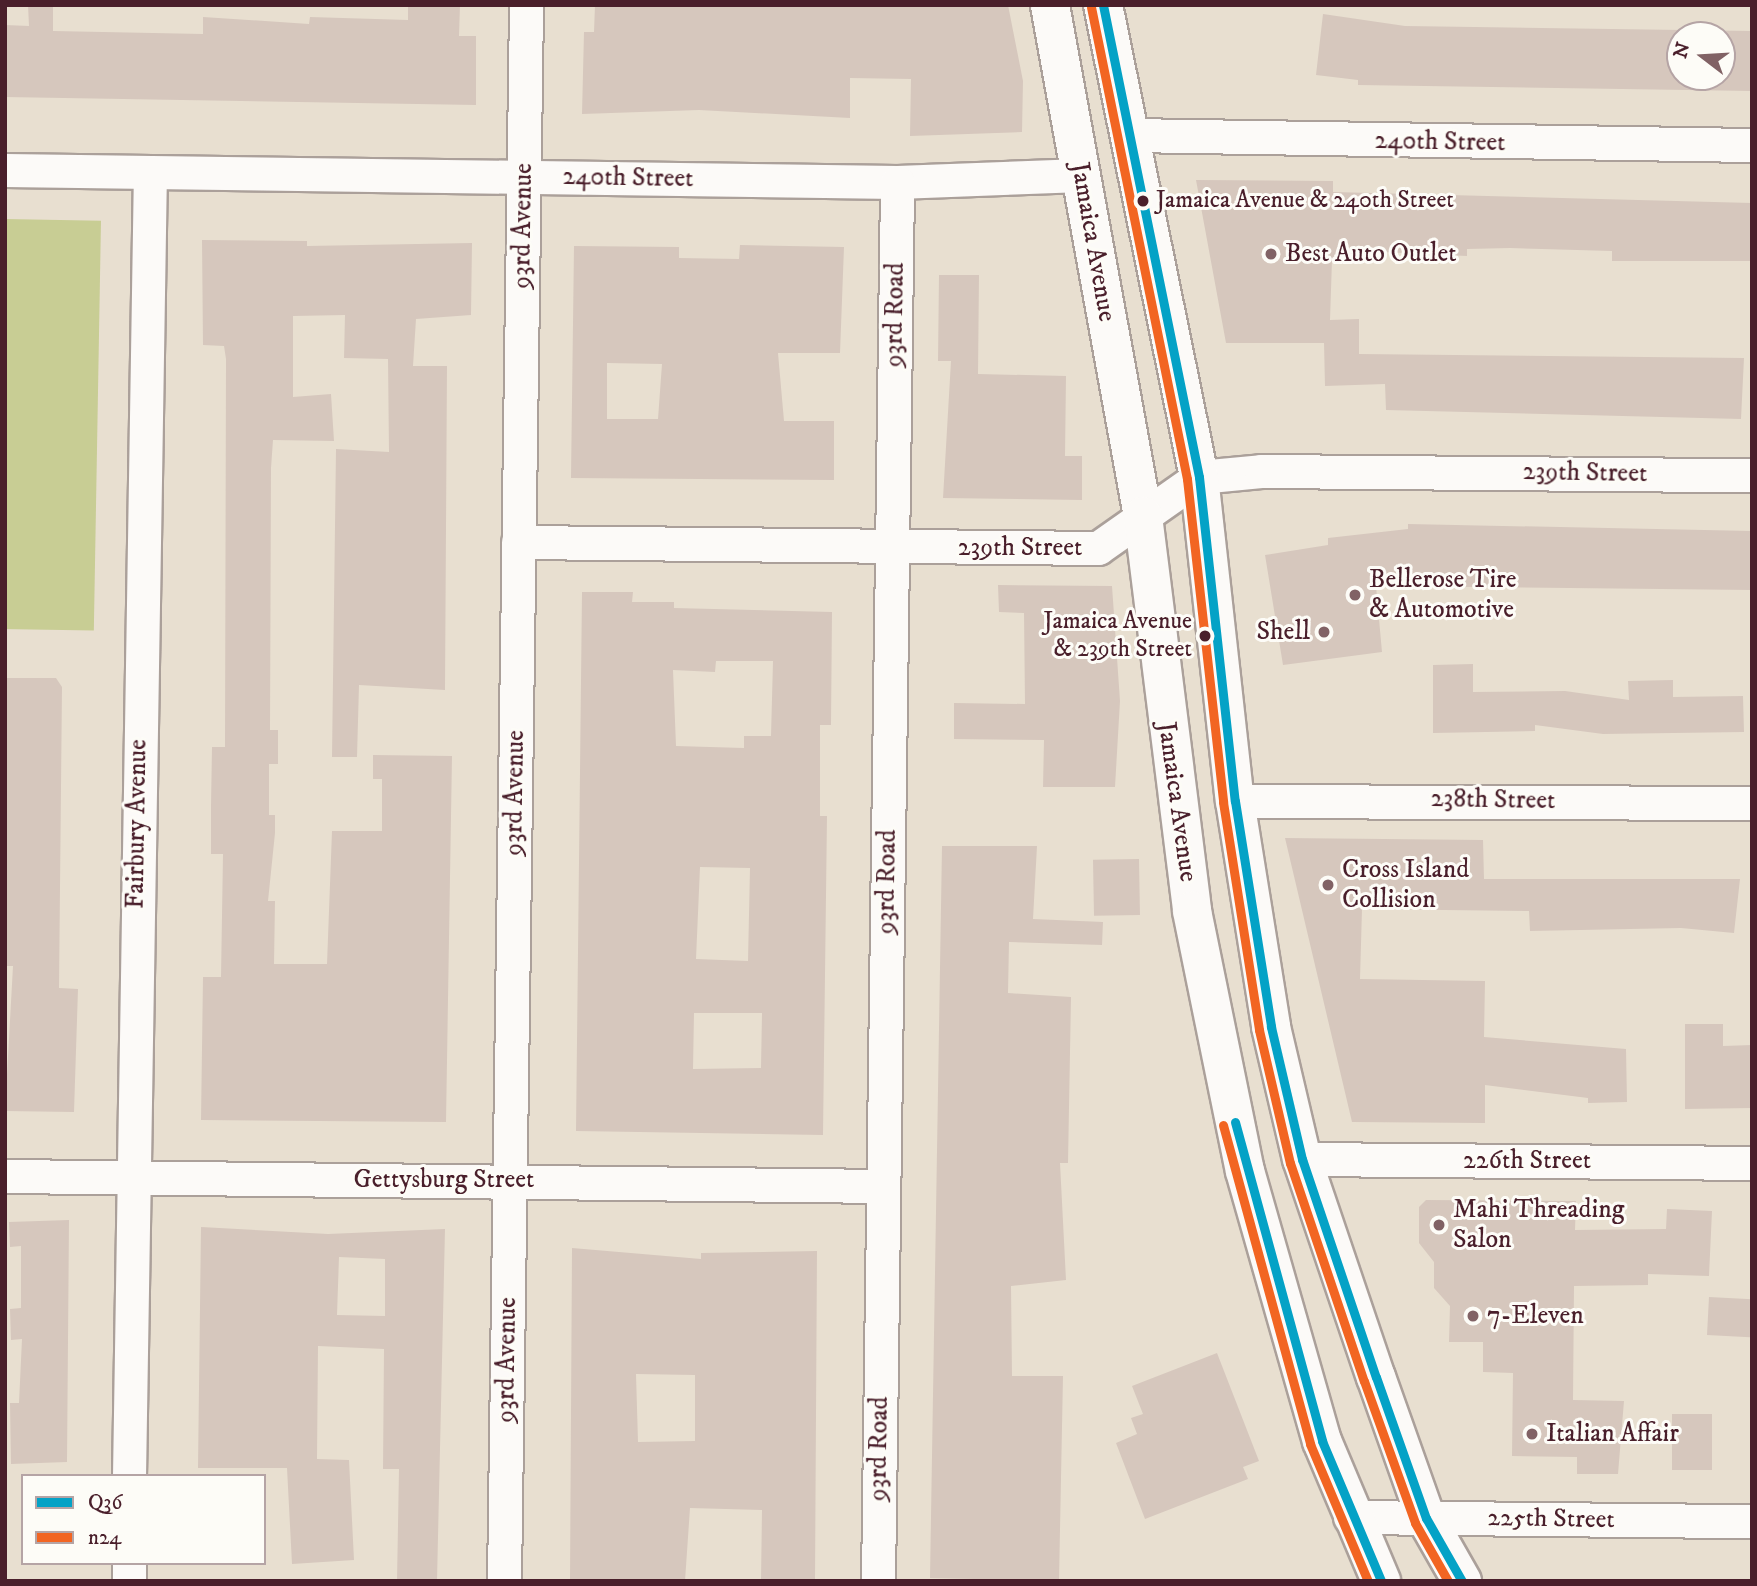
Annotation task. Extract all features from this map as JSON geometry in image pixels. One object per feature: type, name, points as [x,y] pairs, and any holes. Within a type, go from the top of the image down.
[{"type":"main road","name":"Jamaica Avenue","points":[[1050,5],[1143,516],[1171,782],[1245,1171],[1322,1441],[1350,1517],[1381,1581]]},
{"type":"main road","name":"Jamaica Avenue","points":[[1103,5],[1199,477],[1235,801],[1271,1027],[1302,1159],[1426,1518],[1462,1581]]},
{"type":"street","name":"93rd Avenue","points":[[504,1581],[526,5]]},
{"type":"street","name":"240th Street","points":[[1129,135],[1752,145]]},
{"type":"street","name":"240th Street","points":[[5,170],[897,182],[1082,175]]},
{"type":"street","name":"Fairbury Avenue","points":[[130,1474],[130,1178],[150,172]]},
{"type":"street","name":"93rd Road","points":[[878,1581],[897,182]]},
{"type":"street","name":"239th Street","points":[[518,542],[891,548],[1098,548],[1199,477],[1261,471],[1752,475]]},
{"type":"street","name":"238th Street","points":[[1235,801],[1752,803]]},
{"type":"street","name":"226th Street","points":[[1302,1159],[1752,1163]]},
{"type":"street","name":"Gettysburg Street","points":[[5,1176],[883,1186]]},
{"type":"street","name":"225th Street","points":[[1350,1517],[1752,1521]]},
{"type":"green space","points":[[5,219],[101,221],[94,631],[5,629]]},
{"type":"building","points":[[28,5],[53,5],[53,31],[203,34],[203,17],[309,24],[310,17],[408,20],[408,5],[460,5],[459,36],[476,36],[476,105],[5,97],[5,25],[29,26]]},
{"type":"building","points":[[595,5],[1008,5],[1023,81],[1022,132],[910,136],[911,79],[850,78],[850,118],[699,110],[582,114],[584,32],[594,32]]},
{"type":"building","points":[[1323,14],[1405,26],[1666,30],[1666,90],[1358,85],[1358,80],[1316,75]]},
{"type":"building","points":[[1736,31],[1752,31],[1752,91],[1736,91]]},
{"type":"building","points":[[1196,180],[1333,181],[1333,192],[1752,203],[1752,261],[1612,261],[1612,251],[1510,248],[1467,249],[1467,256],[1382,252],[1382,260],[1332,260],[1330,320],[1359,319],[1359,354],[1744,358],[1741,419],[1386,410],[1385,384],[1325,386],[1324,343],[1226,343]]},
{"type":"building","points":[[202,240],[307,241],[307,246],[472,243],[471,315],[416,319],[413,366],[447,366],[445,690],[359,685],[357,757],[332,757],[336,449],[389,452],[388,359],[344,358],[345,315],[293,316],[293,397],[331,394],[334,441],[273,440],[271,468],[270,730],[278,730],[278,764],[269,764],[269,815],[275,815],[275,833],[268,901],[275,901],[274,964],[327,964],[332,831],[382,831],[382,779],[373,779],[373,755],[452,756],[446,1122],[201,1120],[203,977],[221,977],[223,854],[211,854],[211,806],[212,747],[225,747],[226,359],[224,346],[203,345]]},
{"type":"building","points":[[740,245],[844,247],[840,353],[778,353],[784,421],[834,421],[834,480],[571,478],[574,246],[679,247],[679,258],[739,259]],"holes":[[[607,363],[662,364],[658,419],[607,419]]]},
{"type":"building","points":[[939,275],[979,275],[978,374],[1066,376],[1065,456],[1082,456],[1082,500],[943,498],[951,361],[938,361]]},
{"type":"building","points":[[1408,524],[1752,531],[1752,590],[1376,586],[1382,652],[1283,665],[1265,555],[1328,545],[1328,538],[1408,529]]},
{"type":"building","points":[[998,585],[1112,586],[1120,701],[1115,787],[1043,787],[1044,740],[954,739],[954,703],[1025,704],[1024,613],[999,612]]},
{"type":"building","points":[[582,592],[633,592],[632,602],[674,602],[674,608],[832,612],[831,725],[820,725],[820,816],[827,816],[823,1135],[576,1131]],"holes":[[[716,661],[773,661],[771,736],[744,736],[744,748],[676,746],[673,670],[715,672]],[[700,867],[750,868],[748,961],[696,959]],[[694,1013],[762,1013],[761,1068],[693,1069]]]},
{"type":"building","points":[[1473,664],[1473,692],[1565,691],[1629,700],[1628,681],[1673,680],[1673,697],[1743,696],[1744,732],[1603,734],[1535,725],[1535,731],[1433,733],[1433,665]]},
{"type":"building","points":[[5,678],[56,678],[62,687],[59,988],[78,989],[74,1112],[5,1111],[13,966],[5,966]]},
{"type":"building","points":[[1285,838],[1483,840],[1484,879],[1740,879],[1734,933],[1681,928],[1530,931],[1529,911],[1362,909],[1360,979],[1485,981],[1484,1037],[1626,1049],[1627,1102],[1588,1103],[1588,1098],[1485,1085],[1485,1123],[1352,1122]]},
{"type":"building","points":[[942,846],[1037,846],[1033,919],[1103,922],[1102,945],[1009,942],[1008,993],[1071,997],[1068,1163],[1060,1163],[1066,1280],[1011,1286],[1012,1376],[1063,1376],[1059,1581],[930,1578]]},
{"type":"building","points":[[1139,859],[1140,915],[1094,916],[1093,860]]},
{"type":"building","points":[[1685,1024],[1723,1024],[1723,1046],[1752,1045],[1752,1108],[1685,1109]]},
{"type":"building","points":[[1426,1200],[1576,1201],[1575,1230],[1666,1229],[1667,1209],[1712,1211],[1709,1276],[1648,1274],[1648,1285],[1574,1286],[1573,1400],[1624,1401],[1618,1474],[1577,1474],[1577,1457],[1512,1456],[1513,1373],[1483,1372],[1483,1342],[1449,1342],[1450,1306],[1434,1288],[1434,1262],[1419,1243],[1419,1207]]},
{"type":"building","points":[[69,1220],[67,1462],[11,1464],[10,1403],[19,1403],[22,1339],[11,1340],[10,1309],[21,1308],[21,1246],[10,1247],[9,1222]]},
{"type":"building","points":[[201,1227],[328,1234],[445,1229],[437,1581],[397,1581],[399,1469],[383,1469],[384,1349],[318,1346],[317,1459],[349,1460],[354,1560],[292,1564],[287,1468],[198,1468]],"holes":[[[339,1257],[385,1259],[385,1316],[337,1315]]]},
{"type":"building","points":[[572,1248],[701,1259],[701,1253],[817,1251],[815,1581],[761,1581],[762,1510],[690,1508],[685,1581],[570,1581]],"holes":[[[636,1374],[695,1375],[695,1441],[638,1442]]]},
{"type":"building","points":[[1709,1297],[1752,1299],[1750,1337],[1707,1335]]},
{"type":"building","points":[[1217,1353],[1259,1461],[1243,1467],[1248,1479],[1145,1519],[1116,1443],[1137,1434],[1131,1418],[1143,1414],[1132,1386]]},
{"type":"building","points":[[1672,1414],[1712,1414],[1712,1470],[1672,1470]]},
{"type":"transit line","name":"Q36","points":[[1103,5],[1199,477],[1235,801],[1271,1027],[1302,1159],[1376,1377],[1426,1518],[1462,1581]]},
{"type":"transit line","name":"n24","points":[[1091,7],[1187,479],[1223,802],[1259,1030],[1290,1163],[1364,1381],[1415,1523],[1448,1581]]},
{"type":"transit line","name":"Q36","points":[[1235,1122],[1322,1441],[1381,1581]]},
{"type":"transit line","name":"n24","points":[[1223,1125],[1310,1444],[1368,1581]]},
{"type":"place","name":"Jamaica Avenue & 240th Street","points":[[1143,201]]},
{"type":"place","name":"Best Auto Outlet","points":[[1271,254]]},
{"type":"place","name":"Bellerose Tire & Automotive","points":[[1355,595]]},
{"type":"place","name":"Shell","points":[[1324,632]]},
{"type":"place","name":"Jamaica Avenue & 239th Street","points":[[1205,636]]},
{"type":"place","name":"Cross Island Collision","points":[[1328,885]]},
{"type":"place","name":"Mahi Threading Salon","points":[[1439,1225]]},
{"type":"place","name":"7-Eleven","points":[[1473,1316]]},
{"type":"place","name":"Italian Affair","points":[[1532,1434]]}]
